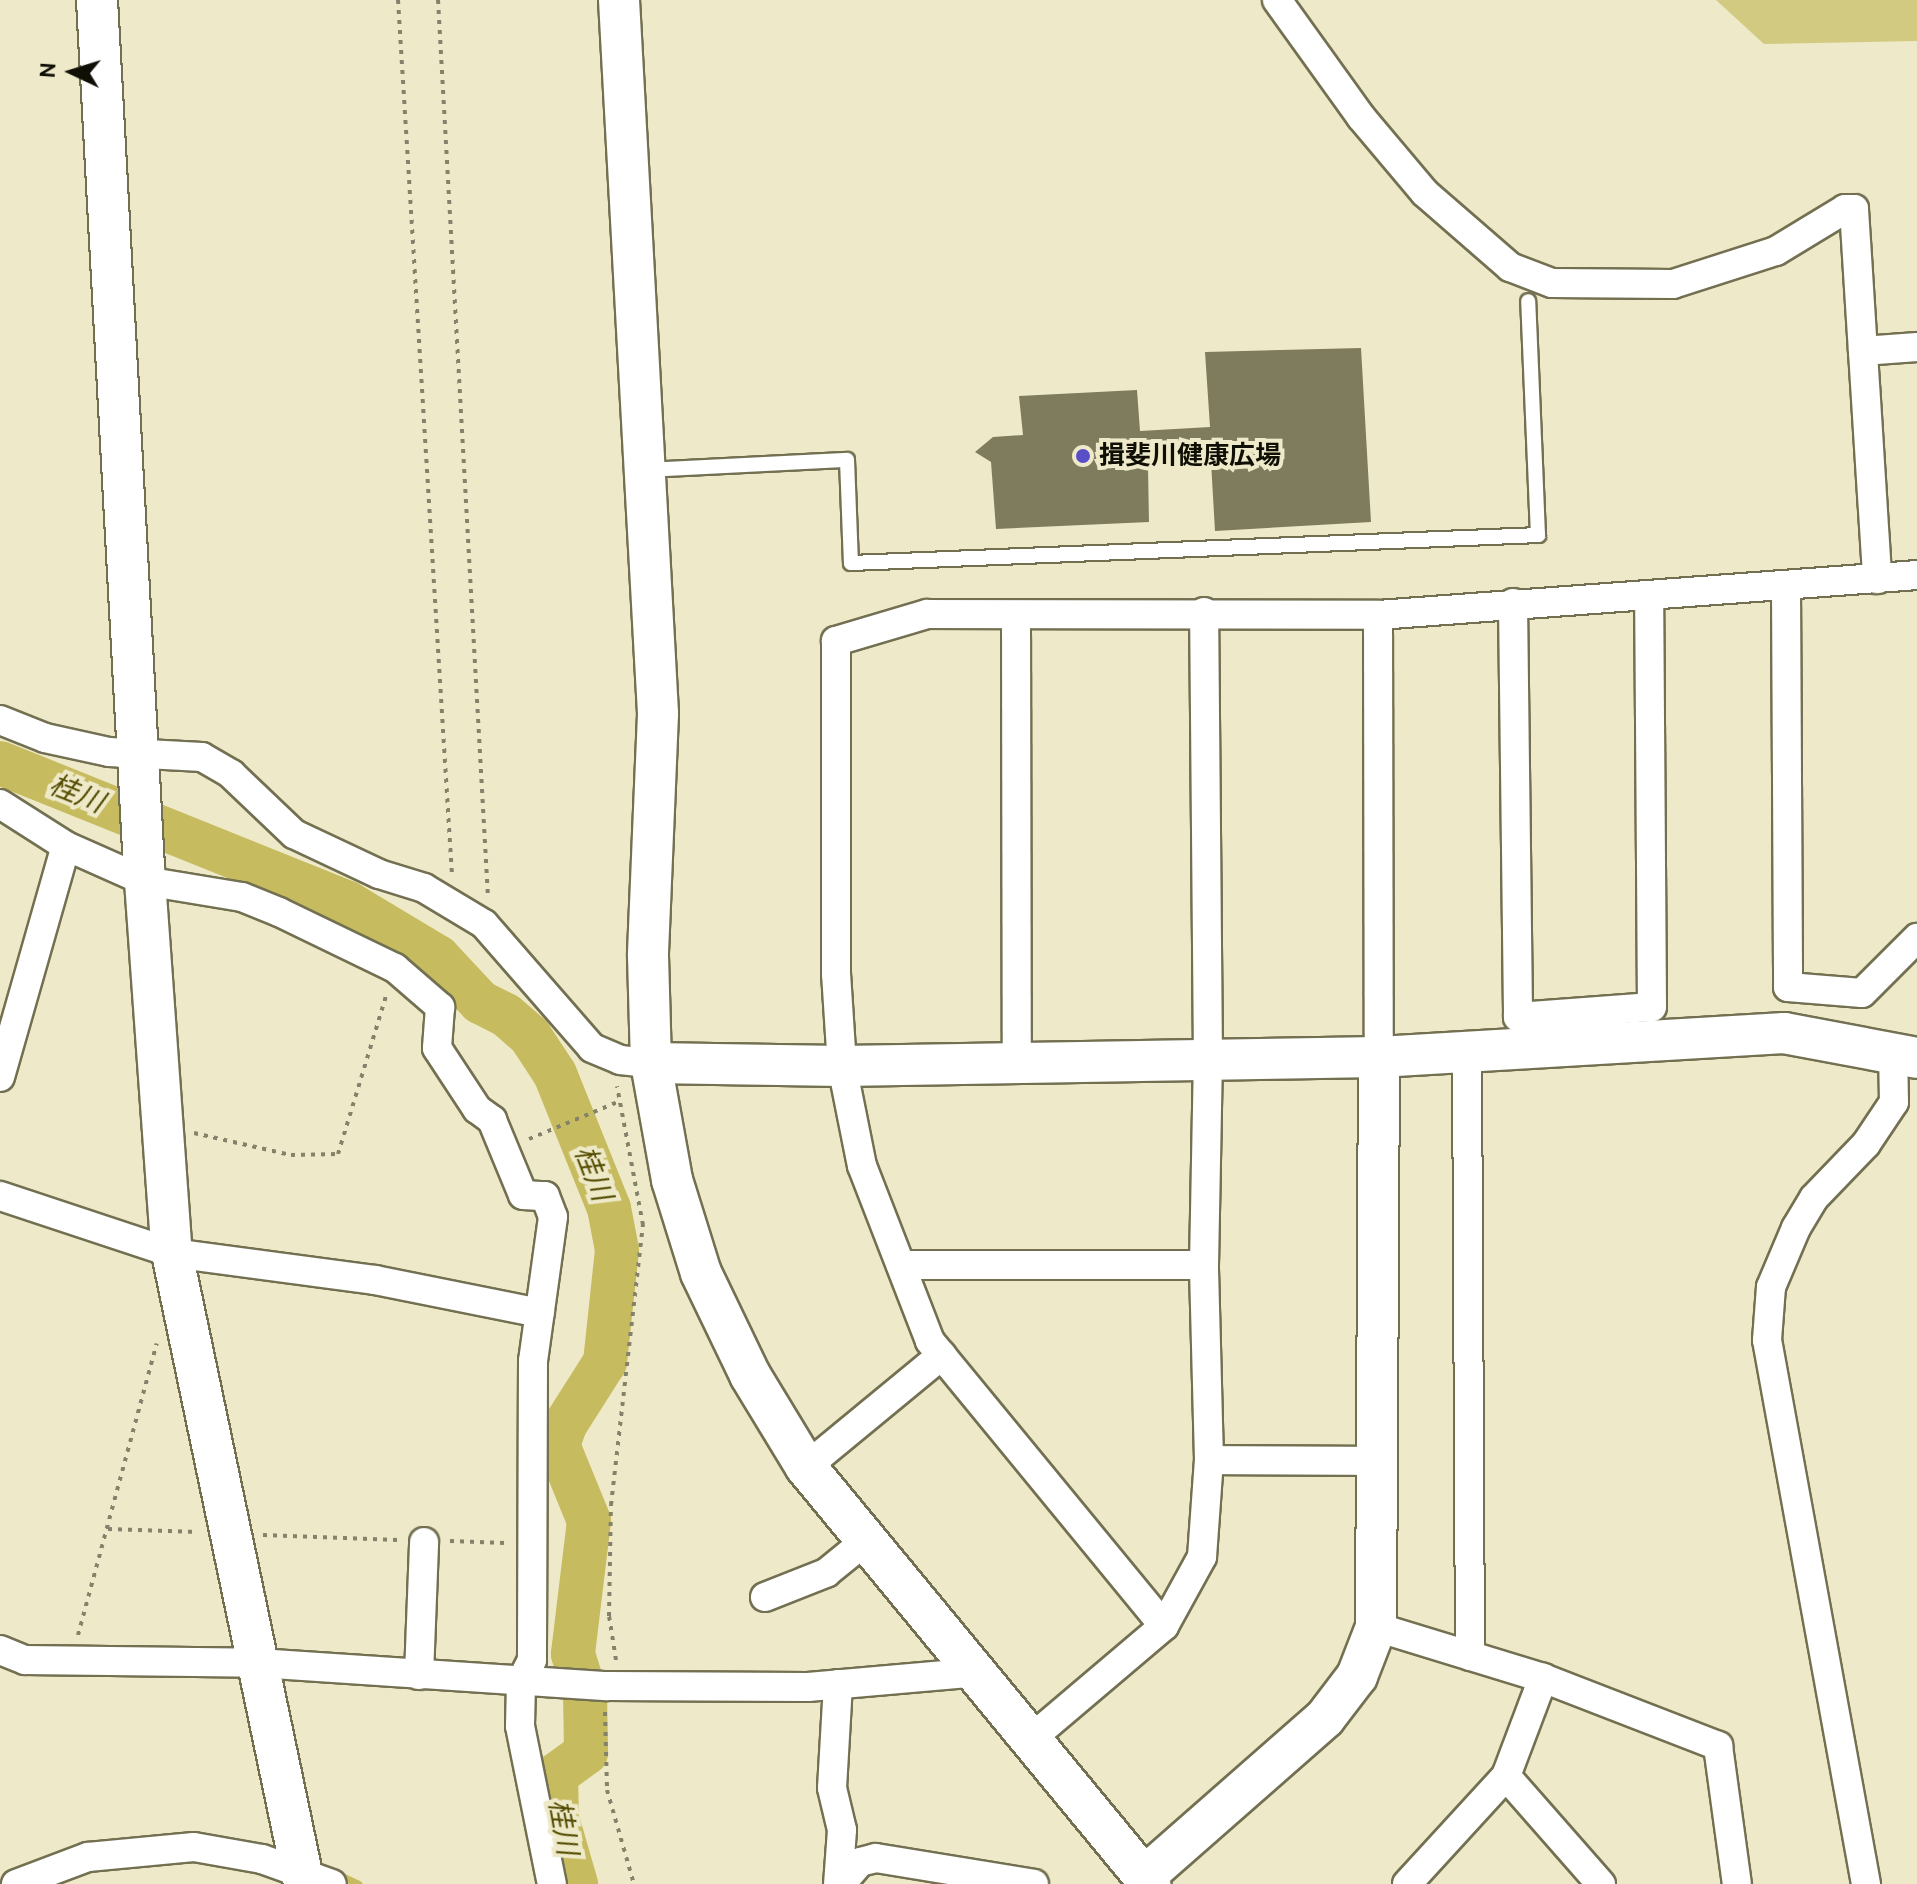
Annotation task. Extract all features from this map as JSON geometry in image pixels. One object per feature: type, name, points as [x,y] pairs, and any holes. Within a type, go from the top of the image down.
[{"type":"street","points":[[97,0],[144,874],[160,1124],[176,1271],[258,1663],[313,1880]]},
{"type":"street","points":[[619,0],[658,714],[648,956],[636,1061],[701,1273],[750,1375],[806,1467],[864,1542],[1033,1737],[1138,1882],[1325,1718],[1357,1676],[1376,1627],[1379,1461],[1378,615]]},
{"type":"street","points":[[1277,0],[1361,117],[1425,193],[1510,267],[1552,283],[1673,284],[1763,256],[1854,209],[1877,579]]},
{"type":"street","points":[[1863,351],[1917,347]]},
{"type":"street","points":[[1164,1626],[930,1341],[862,1166],[842,1066],[836,974],[836,641],[927,614],[1016,617],[1204,612],[1378,615],[1513,603],[1786,588],[1917,575]]},
{"type":"street","points":[[1786,588],[1788,987],[1862,993],[1917,938]]},
{"type":"street","points":[[1513,603],[1518,1017],[1652,1007],[1649,596]]},
{"type":"street","points":[[1033,1737],[1164,1626],[1202,1557],[1209,1460],[1204,1265],[1208,1059],[1204,612]]},
{"type":"street","points":[[1016,617],[1017,1063]]},
{"type":"street","points":[[0,720],[139,767],[202,757],[231,774],[294,834],[446,901],[484,924],[592,1048],[636,1061],[842,1066],[1379,1057],[1784,1033],[1905,1054],[1894,1102],[1866,1144],[1814,1198],[1796,1228],[1771,1287],[1767,1340],[1866,1884]]},
{"type":"street","points":[[0,804],[66,846],[144,874],[242,897],[395,968],[440,1007],[437,1048],[477,1109],[492,1120],[523,1195],[545,1196],[553,1217],[533,1361],[532,1660],[526,1682],[523,1756],[552,1884]]},
{"type":"street","points":[[0,1077],[66,846]]},
{"type":"street","points":[[1467,1052],[1470,1656]]},
{"type":"street","points":[[0,1196],[176,1271],[375,1280],[540,1313]]},
{"type":"street","points":[[901,1265],[1204,1265]]},
{"type":"street","points":[[806,1467],[942,1355]]},
{"type":"street","points":[[1209,1460],[1379,1461]]},
{"type":"street","points":[[419,1675],[424,1542]]},
{"type":"street","points":[[765,1597],[826,1573],[864,1542]]},
{"type":"street","points":[[1376,1627],[1543,1678],[1718,1746],[1737,1884]]},
{"type":"street","points":[[0,1650],[25,1660],[258,1663],[613,1686],[838,1684],[979,1672]]},
{"type":"street","points":[[1407,1884],[1506,1776],[1543,1678]]},
{"type":"street","points":[[838,1684],[832,1788],[842,1830],[839,1884]]},
{"type":"street","points":[[1506,1776],[1601,1884]]},
{"type":"street","points":[[16,1884],[88,1857],[163,1848],[226,1851],[313,1880]]},
{"type":"street","points":[[839,1884],[860,1862],[876,1858],[1034,1884]]},
{"type":"lane","points":[[644,470],[847,460],[851,563],[1538,535],[1528,301]]},
{"type":"path","points":[[398,0],[452,882],[446,901]]},
{"type":"path","points":[[438,0],[488,910],[484,924]]},
{"type":"path","points":[[160,1124],[263,1151],[338,1154],[395,968]]},
{"type":"path","points":[[634,1884],[607,1790],[613,1686],[609,1616],[611,1505],[643,1225],[620,1101],[636,1061]]},
{"type":"path","points":[[523,1142],[620,1101]]},
{"type":"path","points":[[75,1661],[108,1529],[106,1517],[176,1271]]},
{"type":"path","points":[[108,1529],[534,1545]]},
{"type":"shaded area","points":[[1716,0],[1917,0],[1917,41],[1764,44]]},
{"type":"building","points":[[1361,348],[1371,522],[1215,531],[1211,462],[1148,467],[1149,522],[996,529],[991,462],[975,452],[993,437],[1023,435],[1019,396],[1137,390],[1140,431],[1210,427],[1205,352]]},
{"type":"waterway","name":"桂川","points":[[0,763],[348,903],[438,957],[480,1002],[506,1015],[530,1036],[555,1074],[609,1208],[617,1250],[605,1362],[565,1425],[558,1445],[589,1521],[573,1654],[585,1693],[586,1753],[556,1775],[557,1818],[576,1884]]},
{"type":"waterway","points":[[335,1873],[359,1884]]},
{"type":"place","name":"揖斐川健康広場","points":[[1083,456]]}]
